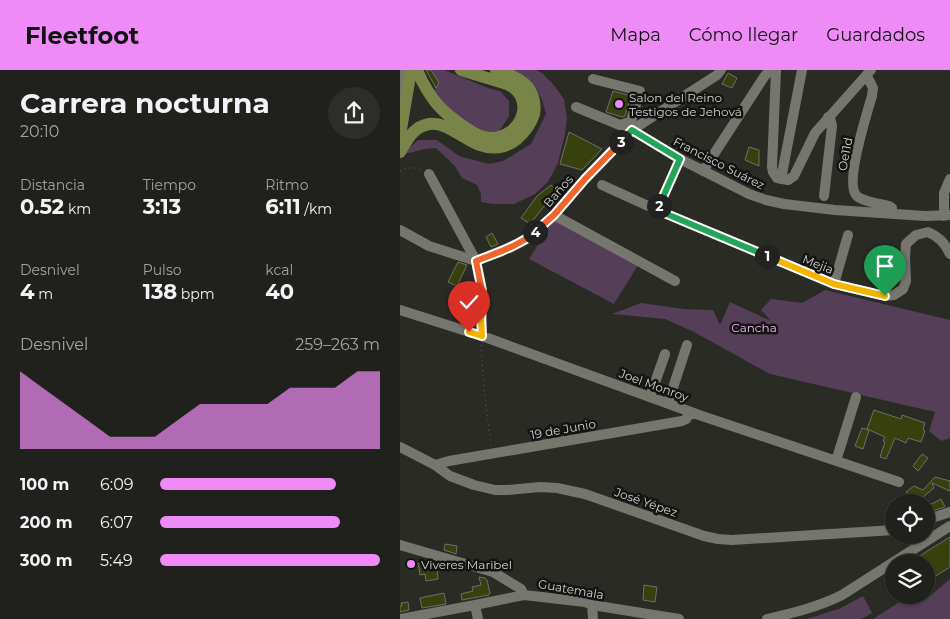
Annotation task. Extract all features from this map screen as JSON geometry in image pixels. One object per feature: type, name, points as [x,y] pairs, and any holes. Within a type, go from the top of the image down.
[{"type":"main road","points":[[400,135],[411,70]]},
{"type":"main road","points":[[418,70],[437,105],[452,119],[476,135],[492,138],[508,134],[519,123],[524,111],[521,96],[513,87],[507,84],[461,70]]},
{"type":"main road","points":[[400,152],[418,127],[430,124],[448,128],[473,143],[484,147],[495,148],[514,142],[529,126],[534,115],[533,96],[529,88],[520,79],[496,70]]},
{"type":"street","points":[[400,98],[404,70]]},
{"type":"street","name":"Baños","points":[[476,261],[529,238],[554,215],[632,130],[717,75],[721,70]]},
{"type":"street","points":[[703,170],[770,70]]},
{"type":"street","points":[[776,70],[772,167],[777,178],[788,180],[794,176],[815,133],[869,73]]},
{"type":"street","points":[[781,179],[802,70]]},
{"type":"street","name":"Oe11d","points":[[869,73],[873,88],[872,96],[854,166],[853,189],[855,195],[860,198],[889,206],[892,208],[891,213]]},
{"type":"street","points":[[592,79],[640,92],[631,121],[621,125]]},
{"type":"street","name":"Francisco Suárez","points":[[576,108],[632,130],[680,159],[749,194],[784,204],[835,210],[947,216]]},
{"type":"street","points":[[824,196],[832,126],[832,121],[828,117]]},
{"type":"street","points":[[657,210],[680,159]]},
{"type":"street","points":[[428,174],[476,261],[482,291],[481,339]]},
{"type":"street","points":[[947,216],[944,193],[950,178]]},
{"type":"street","name":"Mejia","points":[[602,185],[834,284],[885,296],[894,295],[903,289],[906,280],[906,244],[916,235],[928,232],[938,237],[946,245],[950,254]]},
{"type":"street","points":[[554,215],[675,281]]},
{"type":"street","points":[[400,230],[429,246],[476,261]]},
{"type":"street","points":[[834,284],[848,235]]},
{"type":"street","name":"Joel Monroy","points":[[400,310],[650,398],[900,482]]},
{"type":"street","points":[[668,403],[687,345]]},
{"type":"street","points":[[650,398],[665,354]]},
{"type":"street","points":[[836,461],[856,397]]},
{"type":"street","name":"19 de Junio","points":[[435,465],[682,421],[691,412]]},
{"type":"street","name":"José Yépez","points":[[400,447],[435,465],[450,476],[474,485],[495,490],[518,490],[540,487],[557,488],[584,494],[704,536],[718,539],[732,540],[885,531]]},
{"type":"street","points":[[935,517],[950,512]]},
{"type":"street","points":[[767,619],[811,608],[842,595],[950,526]]},
{"type":"street","points":[[400,545],[493,572],[521,589],[524,594]]},
{"type":"street","name":"Guatemala","points":[[400,618],[416,617],[524,594],[585,602],[592,605],[679,619]]},
{"type":"street","points":[[475,605],[478,619]]},
{"type":"street","points":[[592,605],[593,619]]},
{"type":"path","points":[[400,171],[412,168],[419,169],[428,174]]},
{"type":"path","points":[[481,339],[491,448]]},
{"type":"green space","points":[[431,70],[444,70],[500,91],[509,101],[509,116],[497,135],[489,136],[448,110],[433,92],[439,83]]},
{"type":"green space","points":[[514,70],[536,70],[542,73],[564,99],[567,118],[558,163],[548,182],[535,194],[514,204],[481,202],[481,194],[477,185],[462,178],[455,166],[436,148],[405,154],[418,140],[437,140],[459,156],[489,164],[503,161],[531,144],[546,114],[536,88]]},
{"type":"green space","points":[[554,219],[640,262],[614,304],[529,259]]},
{"type":"green space","name":"Cancha","points":[[825,290],[950,320],[950,438],[941,441],[929,431],[935,412],[770,374],[694,332],[665,319],[612,314],[641,303],[684,309],[713,310],[720,325],[730,302],[771,321],[761,310],[771,299],[802,303]]},
{"type":"green space","points":[[950,579],[950,619],[873,619],[896,604],[935,604],[935,592]]},
{"type":"green space","points":[[863,596],[872,613],[861,619],[807,619],[841,608]]},
{"type":"building","points":[[426,70],[431,70],[439,83],[436,88]]},
{"type":"building","points":[[728,73],[737,78],[732,88],[722,84]]},
{"type":"building","name":"Salon del Reino Testigos de Jehová","points":[[613,91],[631,96],[625,116],[622,117],[606,112]]},
{"type":"building","points":[[569,132],[602,149],[582,170],[560,164]]},
{"type":"building","points":[[749,147],[759,150],[759,166],[745,160]]},
{"type":"building","points":[[551,185],[559,194],[546,204],[530,224],[521,218],[537,196]]},
{"type":"building","points":[[492,233],[498,244],[491,247],[486,237]]},
{"type":"building","points":[[458,262],[467,265],[457,286],[448,282]]},
{"type":"building","points":[[874,410],[901,419],[902,415],[925,423],[923,430],[925,431],[921,442],[908,438],[906,443],[895,438],[886,459],[880,457],[885,437],[867,429]]},
{"type":"building","points":[[862,428],[869,430],[863,449],[855,446]]},
{"type":"building","points":[[922,454],[928,458],[918,471],[913,466]]},
{"type":"building","points":[[935,477],[950,481],[950,491],[932,483],[934,488],[927,494],[908,494],[906,492],[914,486],[923,490]]},
{"type":"building","points":[[941,499],[945,507],[935,510],[935,502]]},
{"type":"building","points":[[950,537],[950,567],[935,576],[935,554],[923,554]]},
{"type":"building","points":[[445,544],[457,546],[456,554],[444,550]]},
{"type":"building","points":[[418,563],[437,568],[438,579],[426,581],[425,574],[420,575]]},
{"type":"building","points":[[479,577],[487,580],[489,595],[462,600],[461,594],[473,591],[472,587],[481,585]]},
{"type":"building","points":[[644,585],[657,587],[655,602],[643,600]]},
{"type":"building","points":[[444,593],[446,604],[422,608],[420,598]]},
{"type":"building","points":[[408,602],[409,610],[400,612],[401,603]]},
{"type":"place","name":"Salon del Reino Testigos de Jehová","points":[[619,104]]},
{"type":"place","name":"Viveres Maribel","points":[[411,564]]},
{"type":"route","points":[[469,332],[482,336],[482,291],[476,261],[529,238],[554,215],[632,130],[680,159],[657,210],[834,284],[885,296]]}]
